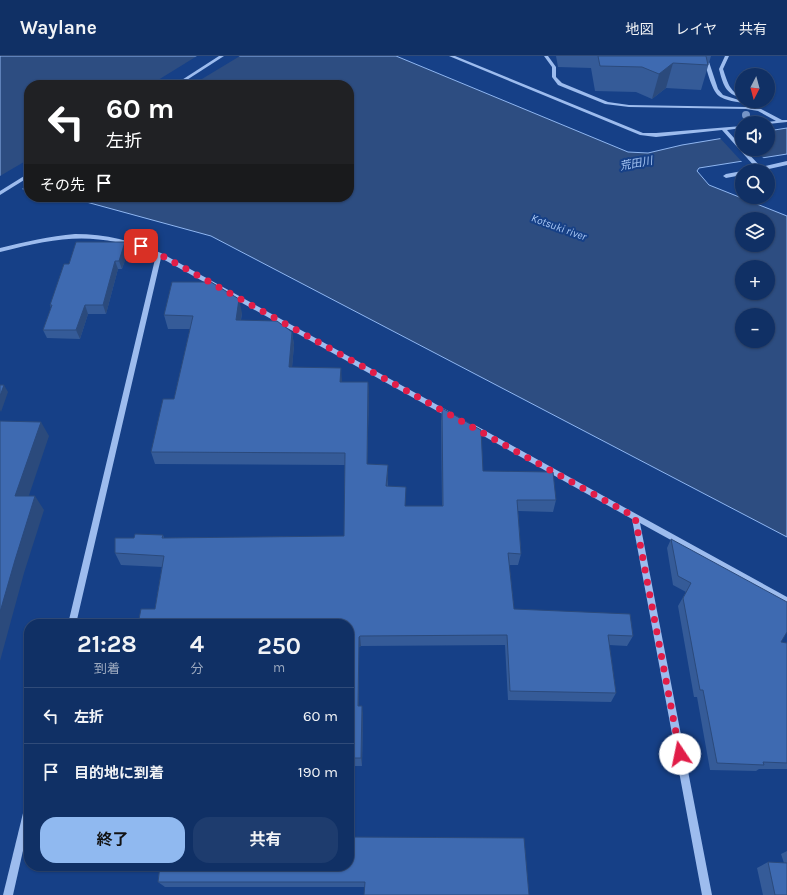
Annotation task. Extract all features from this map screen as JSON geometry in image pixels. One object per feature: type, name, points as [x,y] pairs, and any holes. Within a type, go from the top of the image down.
[{"type":"street","points":[[184,80],[222,56]]},
{"type":"street","points":[[451,56],[642,134],[656,135],[725,131],[735,129]]},
{"type":"street","points":[[546,56],[554,66],[554,77],[560,84],[607,103],[629,106],[746,108],[759,110],[780,121]]},
{"type":"street","points":[[705,56],[716,88],[721,96],[735,100]]},
{"type":"street","points":[[727,56],[721,69],[728,90],[735,95]]},
{"type":"street","points":[[775,122],[787,120]]},
{"type":"street","points":[[725,131],[756,164]]},
{"type":"street","points":[[775,164],[787,163]]},
{"type":"street","points":[[726,176],[735,174]]},
{"type":"street","points":[[0,193],[24,178]]},
{"type":"street","points":[[0,250],[63,237],[84,236],[109,239],[141,246],[159,254],[453,416]]},
{"type":"street","points":[[73,619],[159,254]]},
{"type":"street","points":[[467,424],[787,602]]},
{"type":"street","points":[[635,517],[707,895]]},
{"type":"street","points":[[8,895],[24,826]]},
{"type":"water","points":[[0,56],[396,56],[628,152],[648,153],[682,145],[735,136],[735,156],[774,156],[699,168],[697,171],[709,185],[735,195],[735,204],[757,204],[787,216],[787,537],[211,236],[86,202],[354,202],[354,80],[24,80],[24,189],[0,184]]},
{"type":"water","points":[[787,128],[787,154],[775,156],[775,130]]},
{"type":"pier","points":[[197,56],[240,56],[200,80],[158,80]]},
{"type":"pier","points":[[735,134],[735,154],[719,137]]},
{"type":"pier","points":[[737,156],[761,156],[765,160],[744,164]]},
{"type":"pier","points":[[24,162],[24,188],[20,190],[0,186],[0,176]]},
{"type":"building","points":[[598,56],[706,56],[708,65],[673,63],[659,74],[642,67],[600,66]]},
{"type":"building","points":[[76,242],[125,242],[119,261],[115,261],[103,305],[85,305],[76,330],[43,330],[64,264],[69,264]]},
{"type":"building","points":[[172,282],[211,282],[239,299],[236,320],[277,321],[292,332],[289,367],[341,368],[340,382],[368,382],[367,464],[388,465],[386,486],[406,487],[405,506],[443,506],[442,408],[481,430],[483,471],[553,472],[556,500],[517,500],[521,554],[508,553],[514,609],[630,614],[633,636],[608,635],[616,693],[510,691],[507,635],[360,636],[358,706],[362,706],[361,758],[354,758],[354,619],[139,619],[141,609],[155,609],[164,556],[115,553],[115,538],[134,538],[135,534],[163,535],[162,538],[344,536],[345,453],[151,452],[163,399],[174,399],[193,316],[164,315]]},
{"type":"building","points":[[0,385],[4,385],[0,396]]},
{"type":"building","points":[[0,421],[41,422],[15,496],[35,496],[0,612]]},
{"type":"building","points":[[671,539],[787,602],[787,632],[781,642],[787,643],[787,763],[763,762],[764,765],[717,763],[703,690],[700,690],[683,598],[691,583],[678,576]]},
{"type":"building","points":[[354,837],[524,838],[529,895],[364,895],[365,882],[158,882],[159,871],[354,871]]},
{"type":"building","points":[[768,862],[787,863],[787,895],[775,895]]},
{"type":"route","points":[[141,246],[159,254],[635,517],[680,754]]},
{"type":"water label","name":"荒田川","points":[[636,163]]},
{"type":"water label","name":"Kotsuki river","points":[[559,227]]}]
